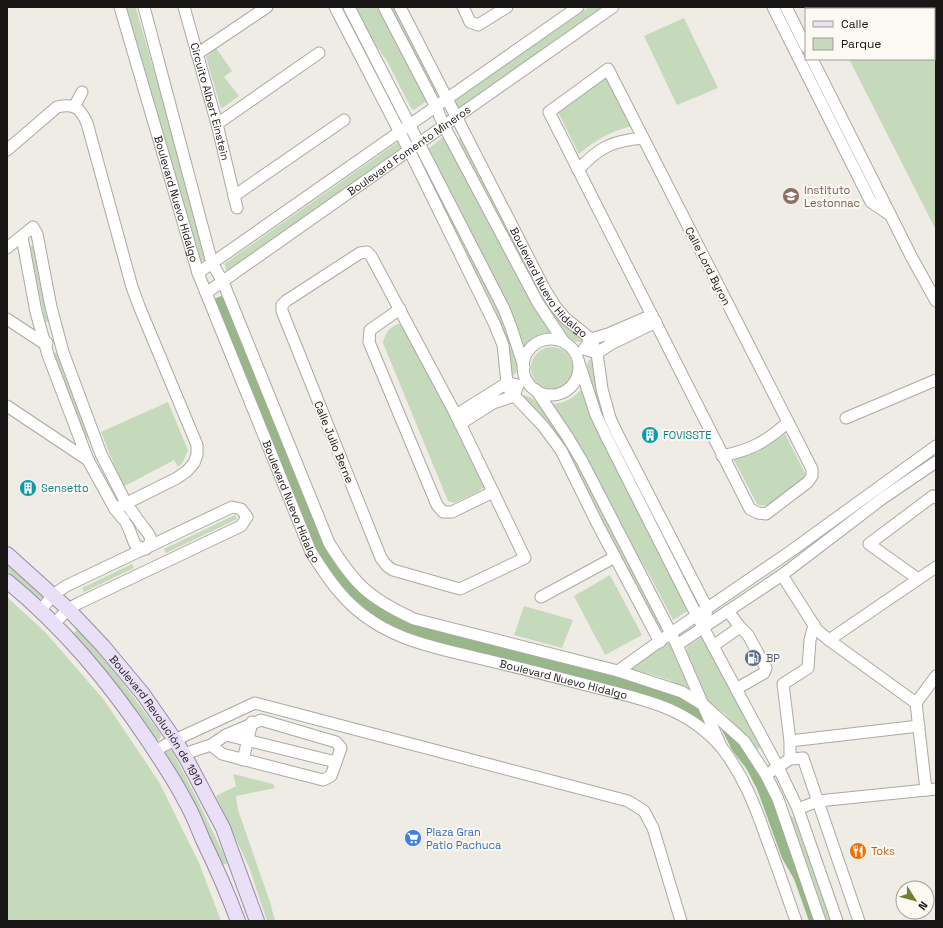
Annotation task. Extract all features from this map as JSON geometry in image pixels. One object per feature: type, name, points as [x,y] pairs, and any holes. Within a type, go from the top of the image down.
[{"type":"main road","name":"Boulevard Revolución de 1910","points":[[7,554],[68,609],[103,646],[143,694],[175,740],[223,828],[257,921]]},
{"type":"main road","name":"Boulevard Revolución de 1910","points":[[7,581],[55,623],[129,712],[185,799],[238,921]]},
{"type":"main road","points":[[228,896],[246,889]]},
{"type":"street","name":"Boulevard Nuevo Hidalgo","points":[[120,7],[198,273],[311,552],[330,582],[352,606],[372,621],[386,629],[420,642],[648,701],[667,707],[698,726],[721,748],[741,775],[756,807],[796,921]]},
{"type":"street","name":"Boulevard Nuevo Hidalgo","points":[[144,7],[212,263],[223,282],[329,543],[344,568],[372,597],[414,619],[618,671],[682,692],[705,706],[744,741],[766,775],[778,799],[820,921]]},
{"type":"street","name":"Circuito Albert Einstein","points":[[184,7],[217,124],[237,208]]},
{"type":"street","points":[[197,54],[267,7]]},
{"type":"street","points":[[335,7],[409,150],[494,323],[517,383],[551,395],[566,390],[576,379],[578,374],[579,355],[591,340],[609,339],[654,319]]},
{"type":"street","points":[[349,7],[504,309],[524,367]]},
{"type":"street","name":"Boulevard Nuevo Hidalgo","points":[[384,7],[436,106],[444,126],[538,303],[564,342]]},
{"type":"street","name":"Boulevard Nuevo Hidalgo","points":[[400,7],[455,118],[545,290],[565,318],[591,340],[597,354],[602,389],[610,418],[707,608]]},
{"type":"street","points":[[463,7],[470,22],[478,25],[507,7]]},
{"type":"street","name":"Boulevard Fomento Mineros","points":[[198,273],[578,7]]},
{"type":"street","name":"Boulevard Fomento Mineros","points":[[206,294],[613,7]]},
{"type":"street","points":[[773,7],[871,202],[892,216]]},
{"type":"street","points":[[786,7],[805,45]]},
{"type":"street","points":[[217,124],[319,53]]},
{"type":"street","points":[[813,60],[936,301]]},
{"type":"street","name":"Calle Lord Byron","points":[[608,69],[643,138],[812,469],[812,476],[808,482],[766,514],[758,514],[750,510],[549,112],[608,69]]},
{"type":"street","points":[[74,107],[82,92]]},
{"type":"street","points":[[7,150],[57,107],[68,105],[78,108],[83,114],[87,123],[138,306],[197,446],[197,455],[194,463],[187,471],[177,478],[114,509]]},
{"type":"street","points":[[234,196],[344,120]]},
{"type":"street","points":[[578,170],[591,156],[607,146],[624,140],[643,138]]},
{"type":"street","points":[[7,248],[34,227],[37,234],[51,307],[65,359],[101,454],[126,503],[151,539],[150,544],[146,548]]},
{"type":"street","points":[[22,237],[36,312],[45,344],[71,418],[88,460],[114,509],[131,532],[132,540],[136,546],[146,548]]},
{"type":"street","name":"Calle Julio Berne","points":[[367,252],[372,256],[458,420],[525,558],[460,589],[393,570],[386,566],[381,558],[282,311],[282,305],[360,253],[367,252]]},
{"type":"street","points":[[400,309],[370,330],[369,342],[437,505],[443,512],[452,512],[494,492]]},
{"type":"street","points":[[7,319],[45,344]]},
{"type":"street","points":[[45,344],[59,338]]},
{"type":"street","points":[[514,396],[528,352],[539,342],[554,339],[564,342],[579,355],[596,415],[607,438],[697,616],[778,767],[798,809],[837,921]]},
{"type":"street","points":[[579,355],[597,354],[609,339]]},
{"type":"street","points":[[846,418],[936,380]]},
{"type":"street","points":[[458,420],[517,383]]},
{"type":"street","name":"Boulevard Nuevo Hidalgo","points":[[536,390],[582,461],[671,633],[705,706],[721,748]]},
{"type":"street","points":[[490,399],[514,396]]},
{"type":"street","points":[[514,396],[543,426],[561,450],[660,642]]},
{"type":"street","points":[[7,406],[88,460]]},
{"type":"street","points":[[722,456],[741,452],[758,445],[774,435],[788,422]]},
{"type":"street","points":[[618,671],[791,551],[936,446]]},
{"type":"street","points":[[88,460],[101,454]]},
{"type":"street","points":[[677,645],[782,575],[883,498],[936,462]]},
{"type":"street","points":[[918,579],[869,544],[934,496],[936,498]]},
{"type":"street","points":[[41,610],[53,595],[66,586],[232,507],[241,509],[246,517],[241,526],[154,566],[68,609],[55,623]]},
{"type":"street","points":[[146,548],[154,566]]},
{"type":"street","points":[[541,597],[615,557]]},
{"type":"street","points":[[829,640],[936,567]]},
{"type":"street","points":[[782,575],[818,630],[829,640],[916,702]]},
{"type":"street","points":[[704,628],[707,608]]},
{"type":"street","points":[[728,611],[748,635],[766,668],[764,673],[736,689]]},
{"type":"street","points":[[790,759],[790,741],[783,684],[808,668],[810,640],[814,625]]},
{"type":"street","points":[[714,646],[740,627]]},
{"type":"street","points":[[798,809],[818,801],[931,790],[916,702],[936,676]]},
{"type":"street","points":[[154,751],[255,703],[628,801],[644,811],[653,828],[681,921]]},
{"type":"street","points":[[184,754],[211,745],[226,735],[252,722],[261,720],[336,742],[341,748],[331,776],[323,780],[222,754],[211,745]]},
{"type":"street","points":[[243,760],[252,722]]},
{"type":"street","points":[[790,741],[919,726]]},
{"type":"street","points":[[226,735],[336,762]]},
{"type":"street","points":[[766,775],[790,759],[803,758],[859,921]]},
{"type":"street","points":[[778,799],[803,822]]},
{"type":"green space","points":[[125,7],[136,7],[208,255],[205,261],[200,261],[197,259]]},
{"type":"green space","points":[[354,7],[380,7],[427,98],[427,101],[414,110],[411,108],[387,61],[366,31]]},
{"type":"green space","points":[[390,7],[395,7],[438,92],[437,95],[435,95]]},
{"type":"green space","points":[[589,7],[602,7],[459,108],[455,108],[454,105],[456,100]]},
{"type":"green space","points":[[936,7],[936,230],[850,60],[935,60],[935,8],[824,8]]},
{"type":"green space","points":[[684,18],[718,88],[677,105],[644,36]]},
{"type":"green space","points":[[216,48],[232,71],[224,77],[239,96],[221,109],[206,57]]},
{"type":"green space","points":[[606,77],[633,126],[604,136],[579,154],[558,112]]},
{"type":"green space","points":[[443,137],[534,306],[552,333],[535,336],[523,348],[428,149]]},
{"type":"green space","points":[[461,137],[541,292],[582,336],[584,340],[581,342],[574,341],[565,333],[554,320],[538,295],[458,139]]},
{"type":"green space","points":[[398,142],[401,148],[227,271],[224,264]]},
{"type":"green space","points":[[423,162],[497,306],[506,327],[517,365],[516,372],[511,377],[502,332],[494,308],[420,164]]},
{"type":"green space","points":[[30,246],[33,246],[49,321],[45,322]]},
{"type":"green space","points":[[221,296],[225,300],[316,523],[370,600],[385,611],[429,629],[637,682],[681,697],[701,710],[712,730],[682,710],[659,699],[427,639],[393,627],[356,603],[334,581],[306,531],[214,299]]},
{"type":"green space","points":[[405,322],[489,484],[478,492],[454,503],[448,501],[383,343],[386,335],[393,326]]},
{"type":"green space","points":[[548,347],[556,347],[564,350],[570,356],[573,368],[570,380],[564,386],[556,389],[548,389],[540,386],[534,380],[531,372],[531,364],[534,356],[540,350]]},
{"type":"green space","points":[[58,352],[71,392],[89,437],[86,439],[67,393],[54,353]]},
{"type":"green space","points":[[593,358],[598,386],[700,602],[696,605],[599,413],[587,368],[588,361]]},
{"type":"green space","points":[[581,390],[603,441],[689,610],[673,620],[649,574],[629,543],[584,455],[553,404],[568,400]]},
{"type":"green space","points":[[524,395],[532,398],[547,414],[572,452],[662,626],[661,630],[658,628],[568,454],[558,437],[520,396]]},
{"type":"green space","points":[[168,402],[188,450],[183,462],[178,467],[174,460],[123,487],[101,432]]},
{"type":"green space","points":[[785,434],[806,475],[802,480],[769,504],[763,506],[757,504],[733,458],[758,452]]},
{"type":"green space","points":[[235,515],[237,519],[166,553],[164,549]]},
{"type":"green space","points":[[7,564],[46,599],[42,602],[39,600],[7,571]]},
{"type":"green space","points":[[132,564],[134,568],[84,592],[82,588]]},
{"type":"green space","points":[[610,575],[642,635],[605,655],[574,596]]},
{"type":"green space","points":[[7,597],[46,633],[104,700],[159,782],[199,863],[221,921],[7,921]]},
{"type":"green space","points":[[524,606],[573,620],[562,648],[514,635]]},
{"type":"green space","points":[[77,630],[110,666],[130,692],[159,732],[161,736],[160,739],[158,740],[154,737],[115,683],[72,634]]},
{"type":"green space","points":[[703,636],[730,685],[760,748],[757,749],[725,714],[708,702],[686,653],[687,647]]},
{"type":"green space","points":[[670,641],[694,694],[669,680],[629,669]]},
{"type":"green space","points":[[718,722],[735,738],[749,755],[767,786],[815,921],[809,921],[794,879],[782,858],[757,789],[746,768],[732,750]]},
{"type":"green space","points":[[168,749],[172,751],[228,863],[222,865],[194,803],[166,754],[166,750]]},
{"type":"green space","points":[[233,774],[273,784],[275,788],[236,796],[238,810],[270,902],[275,921],[267,921],[249,867],[216,796],[236,786]]},
{"type":"green space","points":[[790,815],[794,818],[832,921],[826,921],[789,817]]},
{"type":"place","name":"Instituto Lestonnac","points":[[791,196]]},
{"type":"place","name":"FOVISSTE","points":[[650,435]]},
{"type":"place","name":"Sensetto","points":[[28,488]]},
{"type":"place","name":"BP","points":[[753,658]]},
{"type":"place","name":"Plaza Gran Patio Pachuca","points":[[413,838]]},
{"type":"place","name":"Toks","points":[[858,851]]}]
